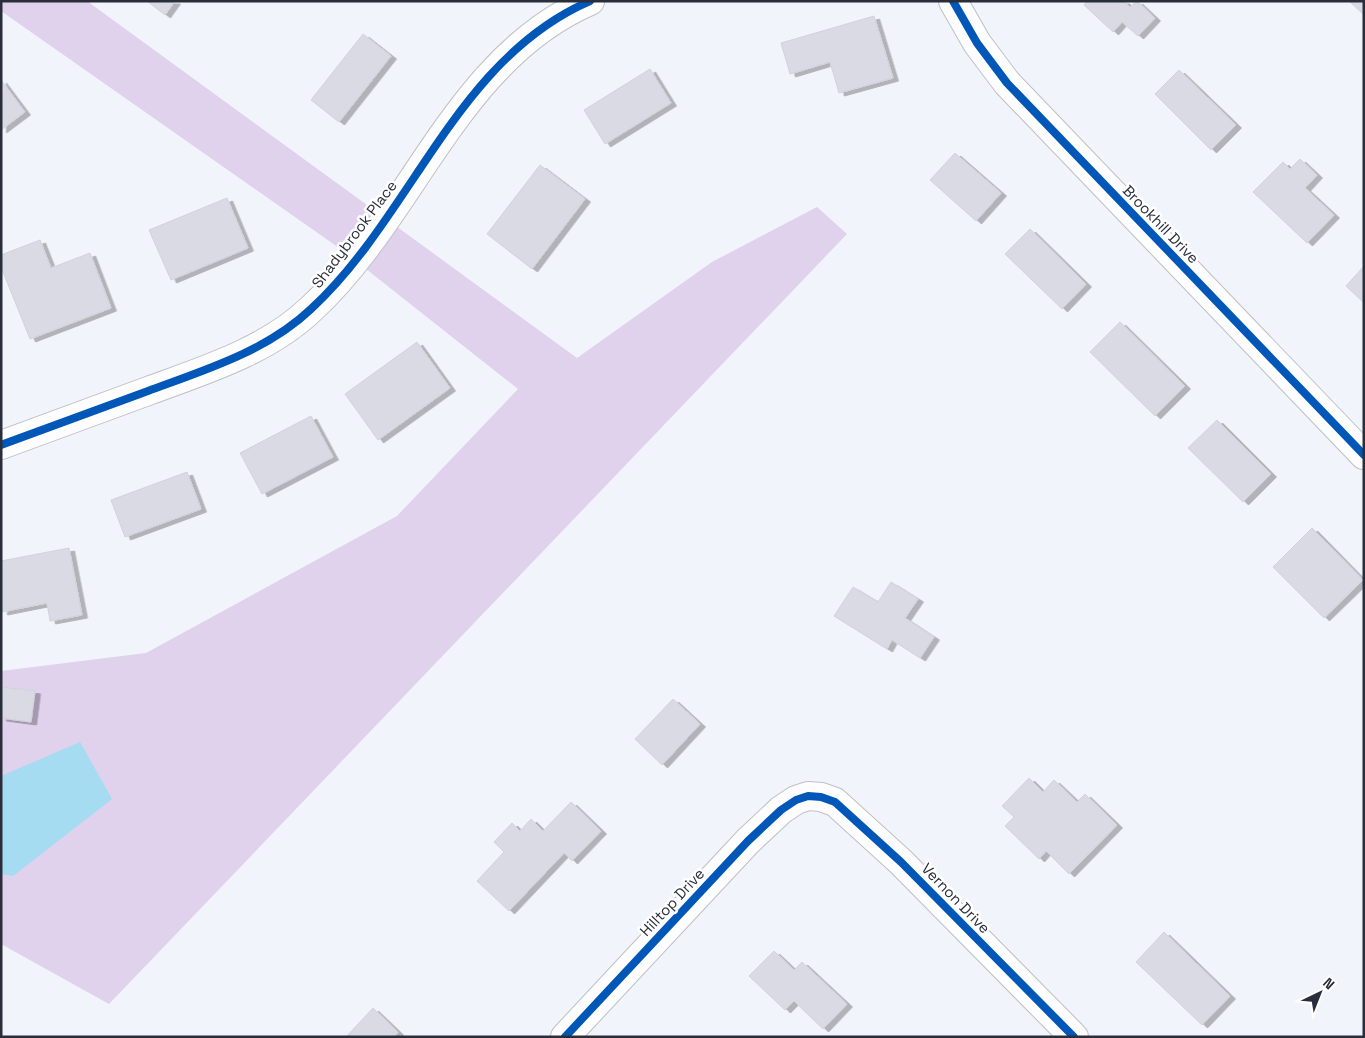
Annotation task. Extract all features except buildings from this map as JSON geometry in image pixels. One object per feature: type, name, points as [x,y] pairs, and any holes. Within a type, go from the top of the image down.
[{"type":"street","name":"Shadybrook Place","points":[[1,445],[195,374],[252,349],[286,329],[331,290],[483,83],[533,34],[566,12],[590,1]]},
{"type":"street","name":"Brookhill Drive","points":[[953,1],[977,43],[1007,83],[1364,455]]},
{"type":"street","name":"Hilltop Drive","points":[[564,1037],[748,840],[781,810],[796,800],[808,796]]},
{"type":"street","name":"Vernon Drive","points":[[808,796],[821,797],[835,802],[846,810],[902,862],[1074,1037]]},
{"type":"shaded area","points":[[1,1],[87,1],[577,358],[712,262],[817,207],[847,234],[109,1004],[1,944],[1,671],[146,653],[397,516],[518,389],[342,250],[1,11]]},
{"type":"water","points":[[80,742],[112,799],[13,876],[1,874],[1,776]]},
{"type":"cycle path","points":[[1,445],[213,367],[255,348],[294,324],[347,271],[379,229],[438,142],[470,99],[504,60],[544,27],[590,1]]},
{"type":"cycle path","points":[[953,1],[977,43],[1007,83],[1364,455]]},
{"type":"cycle path","points":[[565,1037],[748,841],[781,810],[796,800],[808,796],[821,797],[835,802],[901,862],[1074,1037]]}]
